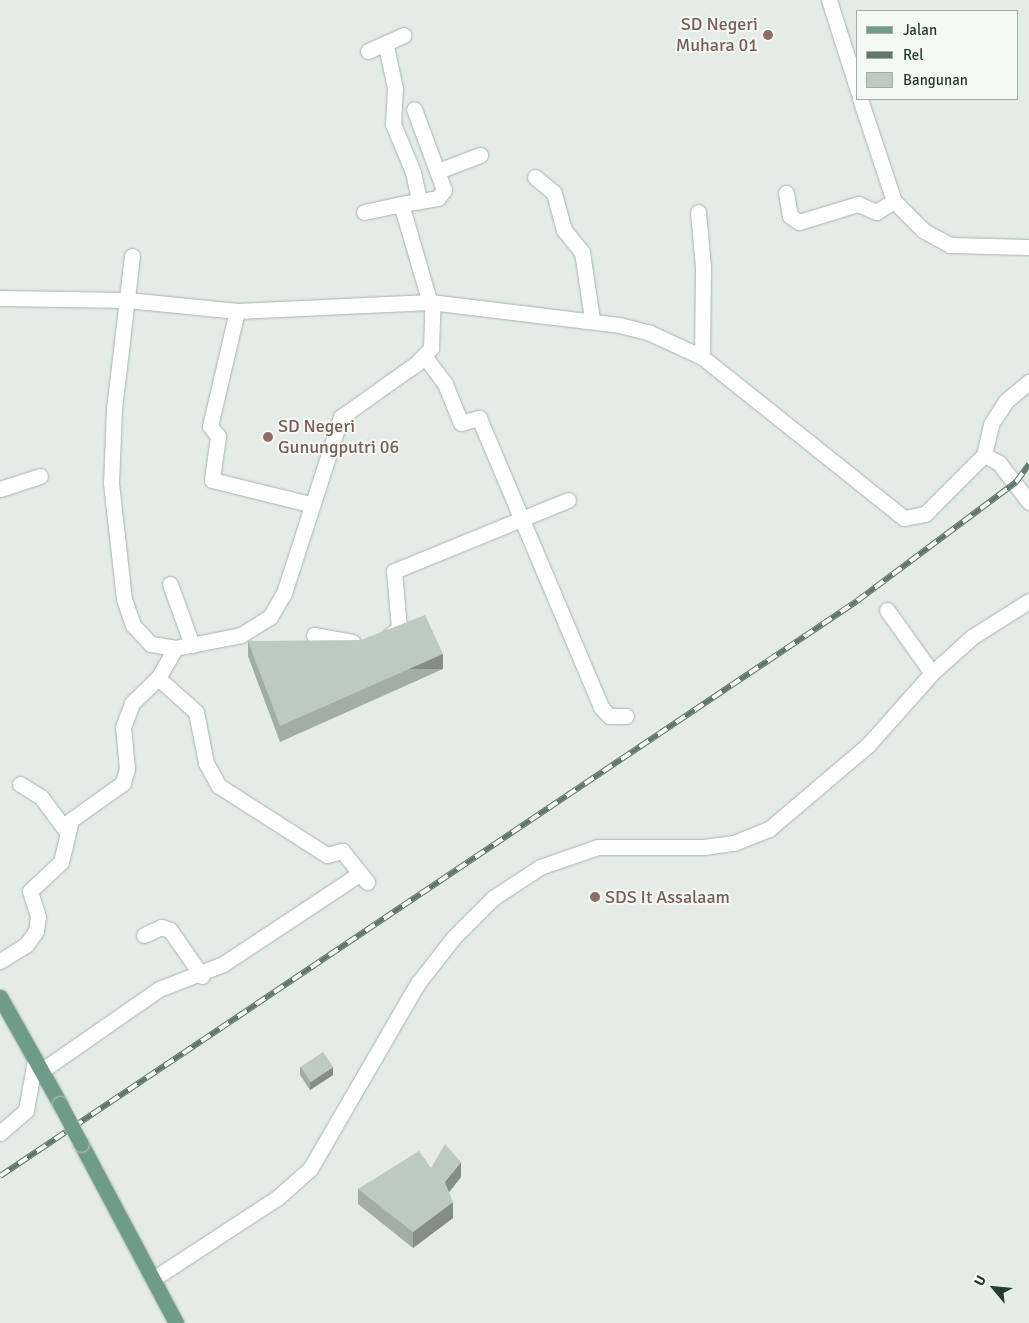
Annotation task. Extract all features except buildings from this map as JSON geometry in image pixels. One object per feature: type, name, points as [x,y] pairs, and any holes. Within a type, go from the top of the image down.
[{"type":"main road","points":[[0,997],[60,1104],[176,1323]]},
{"type":"street","points":[[827,1],[856,85]]},
{"type":"street","points":[[368,51],[386,46],[404,35]]},
{"type":"street","points":[[386,46],[395,88],[394,127],[413,172],[418,201]]},
{"type":"street","points":[[860,100],[894,201],[924,231],[950,245],[1029,248]]},
{"type":"street","points":[[364,212],[444,194],[438,171],[414,109]]},
{"type":"street","points":[[438,171],[480,155]]},
{"type":"street","points":[[535,177],[554,193],[564,230],[582,252],[592,319]]},
{"type":"street","points":[[786,193],[790,216],[799,222],[858,204],[876,212],[894,201]]},
{"type":"street","points":[[132,256],[110,459],[124,599],[142,637],[151,644],[175,648],[252,632],[270,617],[284,593],[310,504],[340,417],[425,357],[434,341],[430,302],[401,204]]},
{"type":"street","points":[[698,212],[703,267],[702,357]]},
{"type":"street","points":[[0,298],[128,300],[237,310],[430,302],[592,319],[650,333],[702,357],[904,518],[924,514],[984,455],[991,424],[1006,401],[1029,382]]},
{"type":"street","points":[[237,310],[210,426],[218,436],[212,480],[310,504]]},
{"type":"street","points":[[425,357],[445,384],[461,423],[479,418],[601,707],[609,716],[626,716]]},
{"type":"street","points":[[984,455],[1000,462],[1029,502]]},
{"type":"street","points":[[0,489],[40,476]]},
{"type":"street","points":[[314,635],[343,642],[393,637],[399,628],[394,571],[523,522],[568,500]]},
{"type":"street","points":[[170,584],[192,645]]},
{"type":"street","points":[[153,1280],[277,1198],[310,1168],[329,1143],[418,983],[454,937],[494,898],[540,867],[598,847],[704,847],[734,843],[769,829],[868,745],[932,672],[972,637],[1029,601]]},
{"type":"street","points":[[887,610],[932,672]]},
{"type":"street","points":[[0,961],[26,945],[36,931],[38,916],[30,892],[61,862],[72,818],[123,783],[127,768],[124,720],[136,699],[158,678],[175,648]]},
{"type":"street","points":[[0,1134],[26,1110],[38,1065],[159,989],[202,976],[363,878],[340,850],[327,855],[218,786],[206,762],[196,712],[158,678]]},
{"type":"street","points":[[20,784],[41,798],[68,832]]},
{"type":"street","points":[[144,934],[161,927],[170,930],[202,976]]},
{"type":"railway","points":[[0,1176],[857,601],[1016,482],[1029,464]]},
{"type":"place","name":"SD Negeri Muhara 01","points":[[768,35]]},
{"type":"place","name":"SD Negeri Gunungputri 06","points":[[268,437]]},
{"type":"place","name":"SDS It Assalaam","points":[[595,897]]}]
